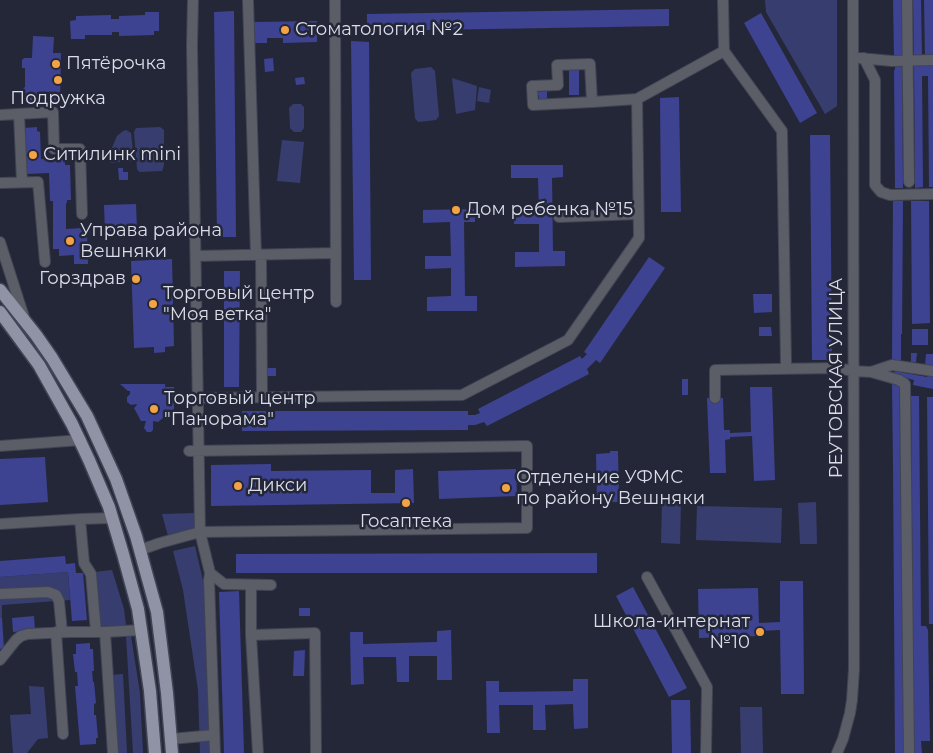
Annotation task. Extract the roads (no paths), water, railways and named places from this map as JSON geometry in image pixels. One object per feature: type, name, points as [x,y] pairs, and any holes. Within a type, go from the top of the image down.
[{"type":"main road","points":[[0,290],[25,320],[52,358],[86,416],[116,478],[140,550],[157,612],[172,753]]},
{"type":"main road","points":[[0,312],[39,365],[80,440],[90,460],[112,518],[138,609],[142,630],[150,691],[155,753]]},
{"type":"street","points":[[193,0],[192,46],[198,398],[194,451],[200,532],[210,574],[215,753]]},
{"type":"street","points":[[248,0],[259,255],[262,397]]},
{"type":"street","points":[[335,0],[336,302]]},
{"type":"street","points":[[723,0],[724,51],[782,131],[786,364]]},
{"type":"street","name":"РЕУТОВСКАЯ УЛИЦА","points":[[838,753],[850,713],[854,685],[854,371],[859,58],[853,0]]},
{"type":"street","points":[[907,0],[909,182]]},
{"type":"street","points":[[558,85],[532,86],[533,105],[637,99],[724,51]]},
{"type":"street","points":[[859,58],[892,61],[933,60]]},
{"type":"street","points":[[859,58],[875,80],[875,186],[882,192],[890,195],[933,194]]},
{"type":"street","points":[[559,104],[558,65],[590,64],[592,102]]},
{"type":"street","points":[[198,398],[462,394],[568,340],[638,238],[637,99]]},
{"type":"street","points":[[0,115],[53,112],[54,149],[80,148],[82,214]]},
{"type":"street","points":[[19,114],[22,182]]},
{"type":"street","points":[[0,182],[38,182],[45,262]]},
{"type":"street","points":[[559,217],[638,214]]},
{"type":"street","points":[[0,242],[25,320]]},
{"type":"street","points":[[196,256],[336,253]]},
{"type":"street","points":[[871,372],[892,365],[933,371]]},
{"type":"street","points":[[715,398],[714,370],[836,368],[871,372],[899,380],[905,384],[909,753]]},
{"type":"street","points":[[0,446],[80,440]]},
{"type":"street","points":[[140,550],[200,532],[527,528],[527,446],[194,451]]},
{"type":"street","points":[[0,524],[112,518]]},
{"type":"street","points":[[80,519],[84,563],[91,574],[101,632],[113,753]]},
{"type":"street","points":[[210,574],[224,584],[271,585]]},
{"type":"street","points":[[647,577],[707,687],[706,753]]},
{"type":"street","points":[[251,585],[251,635],[258,753]]},
{"type":"street","points":[[0,594],[48,592],[56,595],[59,601],[63,734]]},
{"type":"street","points":[[0,660],[16,640],[28,634],[142,630]]},
{"type":"street","points":[[251,635],[315,633],[316,753]]},
{"type":"street","points":[[172,739],[214,735]]},
{"type":"place","name":"Стоматология №2","points":[[285,30]]},
{"type":"place","name":"Пятёрочка","points":[[56,64]]},
{"type":"place","name":"Подружка","points":[[58,80]]},
{"type":"place","name":"Ситилинк mini","points":[[33,155]]},
{"type":"place","name":"Дом ребенка №15","points":[[456,210]]},
{"type":"place","name":"Управа района Вешняки","points":[[70,241]]},
{"type":"place","name":"Горздрав","points":[[136,279]]},
{"type":"place","name":"Торговый центр \"Моя ветка\"","points":[[153,304]]},
{"type":"place","name":"Торговый центр \"Панорама\"","points":[[154,409]]},
{"type":"place","name":"Дикси","points":[[238,486]]},
{"type":"place","name":"Отделение УФМС по району Вешняки","points":[[506,488]]},
{"type":"place","name":"Госаптека","points":[[406,503]]},
{"type":"place","name":"Школа-интернат №10","points":[[760,632]]}]
